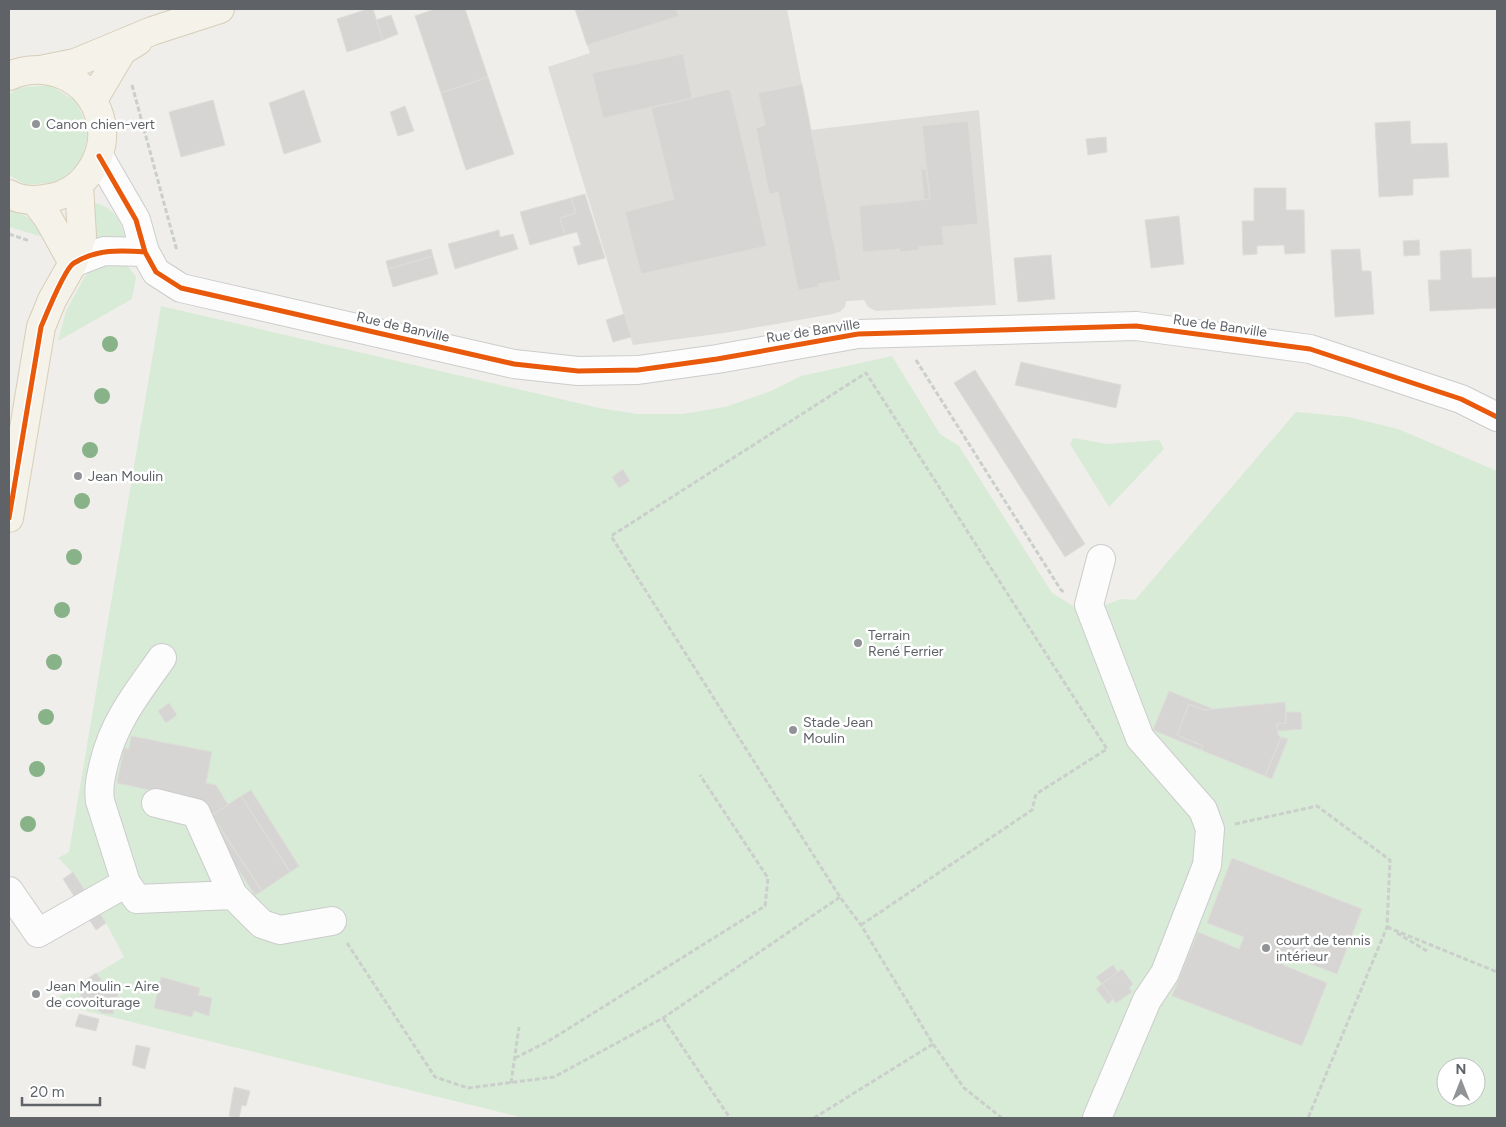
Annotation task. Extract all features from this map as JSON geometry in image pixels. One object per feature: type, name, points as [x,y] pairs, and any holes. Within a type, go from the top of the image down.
[{"type":"main road","points":[[9,76],[22,70],[45,69],[75,63],[152,32],[220,9]]},
{"type":"main road","points":[[92,100],[122,51],[152,32]]},
{"type":"main road","points":[[9,194],[35,201],[58,197],[81,182],[90,173],[99,156],[102,137],[100,118],[92,100],[80,86],[64,75],[45,69]]},
{"type":"main road","points":[[9,518],[41,327],[52,300],[73,263],[82,236],[81,182]]},
{"type":"main road","points":[[35,201],[48,218],[73,263]]},
{"type":"street","name":"Rue de Banville","points":[[99,156],[136,220],[145,252],[156,272],[181,288],[514,364],[578,371],[638,370],[717,359],[858,334],[1136,326],[1310,349],[1461,399],[1497,417]]},
{"type":"street","points":[[81,182],[125,202]]},
{"type":"street","points":[[73,263],[104,251],[145,252]]},
{"type":"street","points":[[1097,1118],[1147,1000],[1165,973],[1207,865],[1210,829],[1203,810],[1140,738],[1090,605],[1100,559]]},
{"type":"street","points":[[162,658],[115,727],[107,749],[98,789],[100,801],[126,883],[137,899],[233,895]]},
{"type":"street","points":[[156,803],[196,813],[233,895],[262,924],[280,930],[332,921]]},
{"type":"street","points":[[9,892],[38,933],[126,883]]},
{"type":"path","points":[[132,84],[182,272],[181,288]]},
{"type":"path","points":[[904,332],[916,361],[1061,590],[1090,605]]},
{"type":"path","points":[[861,925],[1032,810],[1036,794],[1107,749],[866,373],[611,536],[840,897],[861,925],[933,1044],[964,1088],[1002,1118]]},
{"type":"path","points":[[515,1058],[547,1042],[765,906],[768,878],[700,775]]},
{"type":"path","points":[[1210,829],[1317,806],[1390,860],[1387,927],[1308,1118]]},
{"type":"path","points":[[332,921],[435,1077],[468,1088],[554,1077],[663,1018],[840,897]]},
{"type":"path","points":[[1387,927],[1427,951]]},
{"type":"path","points":[[1387,927],[1497,972]]},
{"type":"path","points":[[663,1018],[730,1118]]},
{"type":"path","points":[[512,1083],[519,1027]]},
{"type":"path","points":[[814,1118],[933,1044]]},
{"type":"shaded area","points":[[575,9],[787,9],[811,130],[979,110],[996,305],[876,311],[868,307],[864,300],[846,301],[845,307],[841,311],[833,314],[724,333],[633,345],[548,67],[590,53]]},
{"type":"green space","points":[[49,85],[76,101],[89,130],[82,161],[58,182],[26,185],[9,175],[9,95],[17,88]]},
{"type":"green space","points":[[95,203],[107,208],[115,215],[125,236],[121,240],[90,242]]},
{"type":"green space","points":[[9,208],[31,219],[49,234],[49,239],[9,227]]},
{"type":"green space","points":[[104,262],[126,264],[136,277],[132,299],[58,341],[66,311],[85,276]]},
{"type":"green space","name":"Stade Jean Moulin","points":[[161,306],[599,408],[637,414],[682,414],[725,407],[771,391],[801,376],[892,356],[940,434],[959,446],[1052,593],[1075,607],[1105,605],[1121,599],[1135,600],[1296,412],[1349,417],[1398,429],[1497,471],[1497,1118],[524,1118],[50,1002],[124,957],[103,917],[87,892],[58,858],[69,852]]},
{"type":"green space","points":[[1073,438],[1108,444],[1159,440],[1164,449],[1109,507],[1070,444]]},
{"type":"building","points":[[373,9],[383,40],[347,52],[337,19]]},
{"type":"building","points":[[435,9],[465,9],[488,77],[441,93],[415,16]]},
{"type":"building","points":[[575,9],[676,9],[679,16],[587,45]]},
{"type":"building","points":[[391,15],[398,34],[383,40],[376,20]]},
{"type":"building","points":[[683,54],[692,98],[603,118],[592,73]]},
{"type":"building","points":[[488,77],[514,154],[466,170],[441,93]]},
{"type":"building","points":[[802,84],[841,280],[818,284],[819,287],[798,290],[778,192],[769,194],[756,128],[765,125],[758,93]]},
{"type":"building","points":[[730,89],[767,246],[641,274],[625,212],[674,199],[651,108]]},
{"type":"building","points":[[304,90],[321,142],[284,154],[269,103]]},
{"type":"building","points":[[213,100],[225,145],[181,157],[169,112]]},
{"type":"building","points":[[405,106],[414,131],[398,136],[390,112]]},
{"type":"building","points":[[968,121],[978,224],[942,227],[944,245],[919,247],[919,250],[900,252],[900,249],[863,252],[859,206],[930,199],[922,126]]},
{"type":"building","points":[[1410,121],[1411,144],[1447,143],[1449,177],[1413,179],[1413,195],[1379,197],[1375,123]]},
{"type":"building","points":[[1106,137],[1107,152],[1088,155],[1086,139]]},
{"type":"building","points":[[921,169],[926,169],[930,199],[924,200]]},
{"type":"building","points":[[1254,188],[1286,188],[1286,210],[1304,210],[1305,253],[1285,254],[1284,245],[1257,246],[1257,254],[1243,255],[1242,221],[1254,221]]},
{"type":"building","points":[[585,194],[605,258],[578,265],[573,247],[581,245],[577,232],[565,235],[560,218],[576,213],[571,198]]},
{"type":"building","points":[[571,198],[576,213],[560,218],[565,235],[530,245],[520,212]]},
{"type":"building","points":[[1179,216],[1184,264],[1151,268],[1145,220]]},
{"type":"building","points":[[499,230],[500,237],[513,234],[518,249],[455,269],[448,244]]},
{"type":"building","points":[[1419,240],[1420,255],[1404,256],[1403,241]]},
{"type":"building","points":[[431,249],[433,256],[388,269],[386,261]]},
{"type":"building","points":[[1360,249],[1362,271],[1371,271],[1374,314],[1335,317],[1331,250]]},
{"type":"building","points":[[1471,249],[1472,278],[1497,277],[1497,308],[1430,311],[1428,280],[1441,280],[1440,251]]},
{"type":"building","points":[[1051,255],[1055,299],[1018,302],[1014,258]]},
{"type":"building","points":[[433,256],[438,274],[393,287],[388,269]]},
{"type":"building","points":[[624,314],[631,337],[613,342],[606,320]]},
{"type":"building","points":[[1021,362],[1121,385],[1116,408],[1015,385]]},
{"type":"building","points":[[975,370],[1085,544],[1065,557],[954,383]]},
{"type":"building","points":[[623,469],[630,481],[619,488],[612,477]]},
{"type":"building","points":[[1169,691],[1213,709],[1204,710],[1189,704],[1177,735],[1203,746],[1201,750],[1153,730]]},
{"type":"building","points":[[1285,702],[1286,723],[1277,724],[1278,735],[1281,737],[1265,776],[1201,750],[1203,746],[1177,735],[1189,704],[1204,710]]},
{"type":"building","points":[[169,703],[177,715],[166,723],[158,711]]},
{"type":"building","points":[[1286,712],[1301,712],[1302,729],[1278,731],[1277,724],[1286,723]]},
{"type":"building","points":[[131,736],[212,752],[206,783],[216,785],[228,805],[212,815],[202,801],[117,783],[124,748],[129,749]]},
{"type":"building","points":[[1281,737],[1288,739],[1272,779],[1265,776]]},
{"type":"building","points":[[251,790],[299,866],[290,872],[241,796]]},
{"type":"building","points":[[159,792],[202,801],[262,891],[255,895],[198,808]]},
{"type":"building","points":[[241,796],[290,872],[262,891],[212,815]]},
{"type":"building","points":[[1232,858],[1362,909],[1337,974],[1287,955],[1283,965],[1327,983],[1302,1046],[1172,996],[1198,932],[1239,949],[1244,937],[1207,923]]},
{"type":"building","points":[[73,872],[106,923],[96,930],[63,879]]},
{"type":"building","points":[[1113,965],[1118,972],[1102,984],[1096,977]]},
{"type":"building","points":[[1122,969],[1133,984],[1129,988],[1132,992],[1116,1003],[1102,984]]},
{"type":"building","points":[[96,973],[106,986],[119,989],[113,1014],[102,1013],[85,1001],[75,987]]},
{"type":"building","points":[[161,977],[200,988],[198,995],[212,998],[209,1016],[194,1011],[192,1017],[154,1008]]},
{"type":"building","points":[[1102,984],[1113,999],[1108,1004],[1096,989]]},
{"type":"building","points":[[79,1014],[99,1019],[96,1031],[75,1026]]},
{"type":"building","points":[[136,1045],[150,1048],[145,1069],[132,1065]]},
{"type":"building","points":[[234,1087],[250,1091],[246,1106],[242,1105],[239,1118],[229,1116]]},
{"type":"cycle path","points":[[99,156],[136,220],[145,252],[156,272],[181,288],[514,364],[578,371],[638,370],[717,359],[858,334],[1136,326],[1310,349],[1461,399],[1497,417]]},
{"type":"cycle path","points":[[9,518],[41,327],[61,282],[74,263],[91,255],[118,251],[145,252]]},
{"type":"place","name":"Canon chien-vert","points":[[36,124]]},
{"type":"place","name":"Jean Moulin","points":[[78,476]]},
{"type":"place","name":"Terrain René Ferrier","points":[[858,643]]},
{"type":"place","name":"Stade Jean Moulin","points":[[793,730]]},
{"type":"place","name":"court de tennis intérieur","points":[[1266,948]]},
{"type":"place","name":"Jean Moulin - Aire de covoiturage","points":[[36,994]]}]
